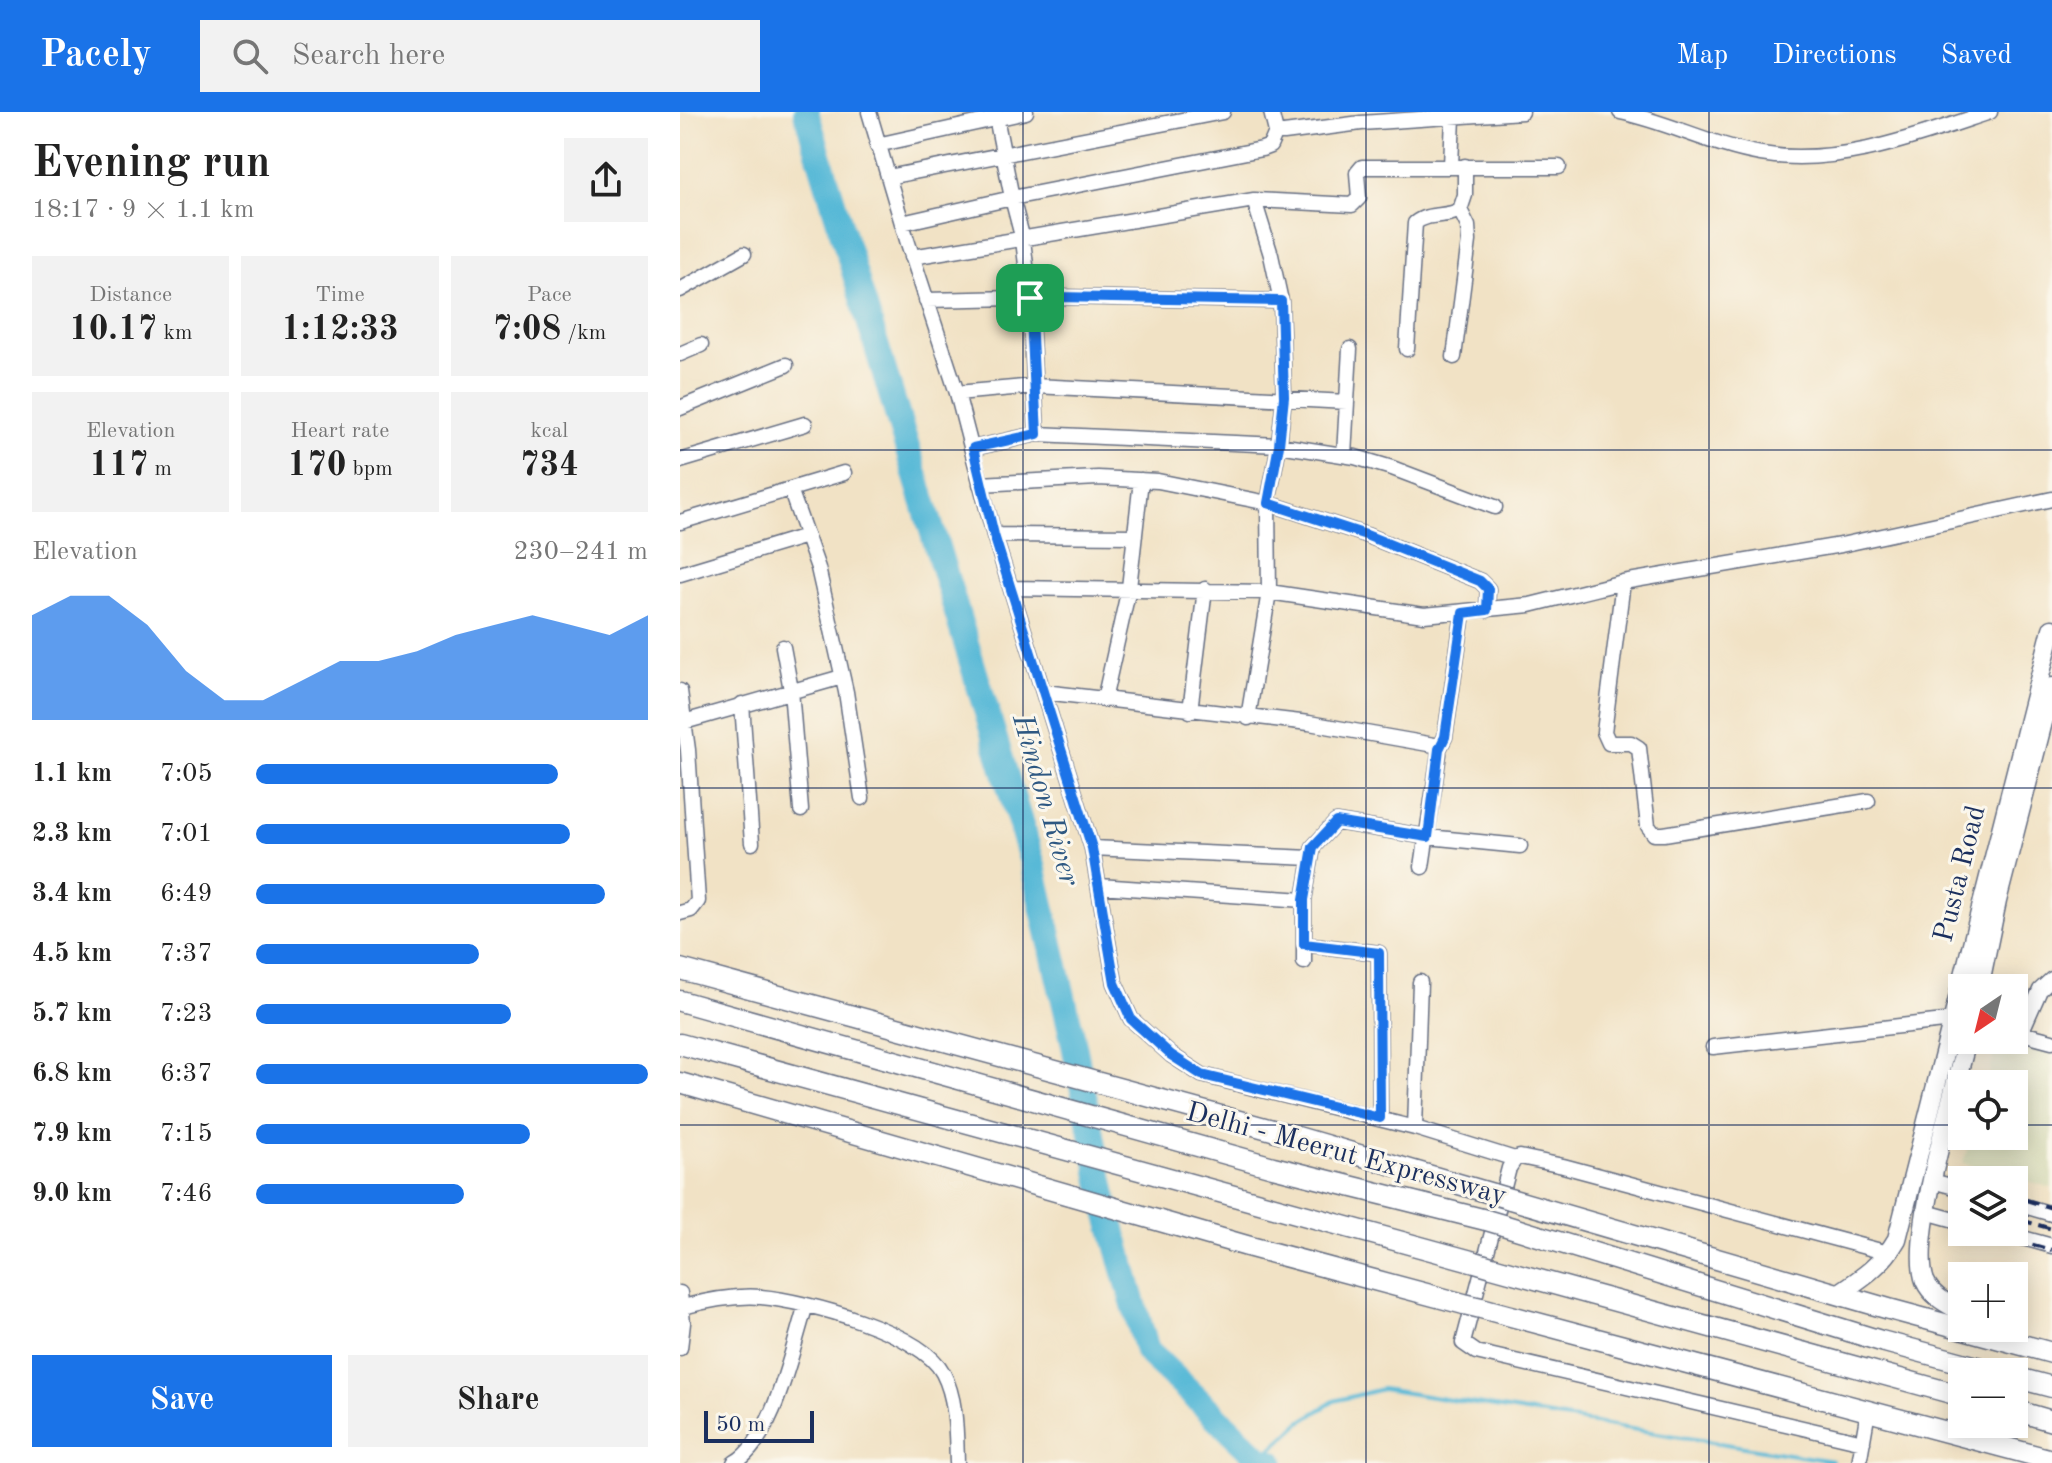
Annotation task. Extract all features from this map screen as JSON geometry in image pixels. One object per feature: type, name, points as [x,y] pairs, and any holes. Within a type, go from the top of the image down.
[{"type":"highway","points":[[680,969],[1287,1134],[1889,1309],[1948,1322]]},
{"type":"highway","name":"Delhi - Meerut Expressway","points":[[680,1001],[808,1034],[1273,1167],[1495,1222],[1948,1359]]},
{"type":"highway","points":[[680,1044],[1948,1392]]},
{"type":"highway","points":[[680,1083],[1247,1246],[2052,1460]]},
{"type":"highway","points":[[2020,1342],[2052,1353]]},
{"type":"highway","points":[[2028,1381],[2052,1387]]},
{"type":"highway","points":[[2028,1414],[2052,1421]]},
{"type":"main road","name":"Pusta Road","points":[[1965,974],[2052,629]]},
{"type":"main road","name":"Pusta Road","points":[[1982,974],[1997,901],[2052,687]]},
{"type":"main road","name":"Pusta Road","points":[[1838,1294],[1866,1276],[1897,1239],[1948,1040]]},
{"type":"main road","points":[[1948,1305],[1926,1283],[1921,1253],[1932,1181],[1964,1054]]},
{"type":"street","points":[[869,112],[957,393],[994,535],[1092,848],[1115,983],[1131,1019],[1171,1055],[1202,1075],[1380,1118],[1515,1159],[1563,1166],[1888,1253]]},
{"type":"street","points":[[877,145],[996,115],[1026,112]]},
{"type":"street","points":[[888,177],[1223,112]]},
{"type":"street","points":[[902,223],[1262,149],[1270,146],[1276,132],[1271,112]]},
{"type":"street","points":[[1276,132],[1522,112]]},
{"type":"street","points":[[1620,112],[1724,145],[1762,154],[1803,157],[1844,153],[1891,142],[1990,112]]},
{"type":"street","points":[[996,115],[1023,240],[1030,298],[1037,434]]},
{"type":"street","points":[[1407,349],[1415,223],[1421,218],[1451,215],[1460,210],[1465,195],[1458,166],[1453,117]]},
{"type":"street","points":[[912,257],[1254,200],[1352,205],[1359,198],[1357,173],[1362,167],[1559,167]]},
{"type":"street","points":[[1248,718],[1269,592],[1268,503],[1284,397],[1281,301],[1254,200]]},
{"type":"street","points":[[1454,357],[1469,241],[1468,226],[1460,210]]},
{"type":"street","points":[[680,290],[744,254]]},
{"type":"street","points":[[926,300],[1281,301]]},
{"type":"street","points":[[680,354],[701,345]]},
{"type":"street","points":[[1344,455],[1350,349]]},
{"type":"street","points":[[680,408],[786,365]]},
{"type":"street","points":[[957,393],[1035,386],[1347,402]]},
{"type":"street","points":[[680,461],[805,424]]},
{"type":"street","points":[[973,448],[1037,434],[1279,445],[1344,455],[1392,468],[1495,507]]},
{"type":"street","points":[[680,522],[844,473]]},
{"type":"street","points":[[980,484],[1098,478],[1141,480],[1268,503],[1366,535],[1480,581],[1488,589],[1487,610]]},
{"type":"street","points":[[1104,700],[1129,588],[1141,480]]},
{"type":"street","points":[[790,489],[818,568],[842,677],[862,798]]},
{"type":"street","points":[[1011,588],[1269,592],[1424,615],[1463,613],[1530,605],[1623,582],[1841,545],[2052,499]]},
{"type":"street","points":[[994,535],[1135,536]]},
{"type":"street","points":[[680,574],[806,536]]},
{"type":"street","points":[[1623,582],[1604,732],[1609,743],[1631,743],[1639,748],[1648,826],[1654,834],[1868,801]]},
{"type":"street","points":[[1190,711],[1205,589]]},
{"type":"street","points":[[1422,867],[1463,613]]},
{"type":"street","points":[[783,647],[791,690],[801,810]]},
{"type":"street","points":[[684,722],[842,677]]},
{"type":"street","points":[[680,691],[698,901],[691,910],[680,913]]},
{"type":"street","points":[[1044,692],[1309,723],[1429,743],[1439,749]]},
{"type":"street","points":[[742,704],[752,843]]},
{"type":"street","points":[[1304,962],[1304,900],[1313,847],[1336,822],[1428,837],[1520,846]]},
{"type":"street","points":[[1092,848],[1311,858]]},
{"type":"street","points":[[1099,886],[1304,900]]},
{"type":"street","points":[[1304,944],[1379,953],[1380,1118]]},
{"type":"street","points":[[2028,1012],[2040,990],[2052,979]]},
{"type":"street","points":[[1415,1128],[1420,982]]},
{"type":"street","points":[[1713,1047],[1948,1021]]},
{"type":"street","points":[[2028,1035],[2052,1041]]},
{"type":"street","points":[[1515,1159],[1509,1168],[1467,1326],[1465,1347],[1863,1442]]},
{"type":"street","points":[[1932,1181],[1948,1185]]},
{"type":"street","points":[[2028,1207],[2052,1214]]},
{"type":"street","points":[[1926,1212],[1948,1218]]},
{"type":"street","points":[[2028,1239],[2052,1246]]},
{"type":"street","points":[[680,1348],[682,1300],[760,1297],[823,1308],[868,1324],[920,1350],[936,1362],[950,1390],[954,1409],[957,1463]]},
{"type":"street","points":[[734,1463],[753,1447],[768,1422],[806,1305]]},
{"type":"street","points":[[1859,1463],[1868,1411]]},
{"type":"shaded area","points":[[2028,1048],[2052,1054],[2052,1188],[2028,1181],[2028,1166],[1974,1166],[1963,1163],[1967,1150],[2028,1150],[2028,1070],[1990,1070],[1995,1054],[2028,1054]]},
{"type":"waterway","name":"Hindon River","points":[[806,112],[1032,862],[1073,1040],[1105,1201],[1147,1351],[1260,1459],[1272,1463]]},
{"type":"waterway","points":[[1260,1459],[1301,1422],[1334,1401],[1382,1389],[1832,1461]]},
{"type":"railway","points":[[2028,1201],[2052,1208]]},
{"type":"railway","points":[[2028,1222],[2052,1229]]},
{"type":"railway","points":[[2028,1244],[2052,1250]]},
{"type":"route","points":[[1030,298],[1281,301],[1284,397],[1268,503],[1366,535],[1480,581],[1488,589],[1487,610],[1463,613],[1445,737],[1439,749],[1428,837],[1336,822],[1313,847],[1304,900],[1304,944],[1379,953],[1380,1118],[1202,1075],[1171,1055],[1131,1019],[1121,1002],[1092,848],[994,535],[973,448],[1037,434],[1030,298]]}]
